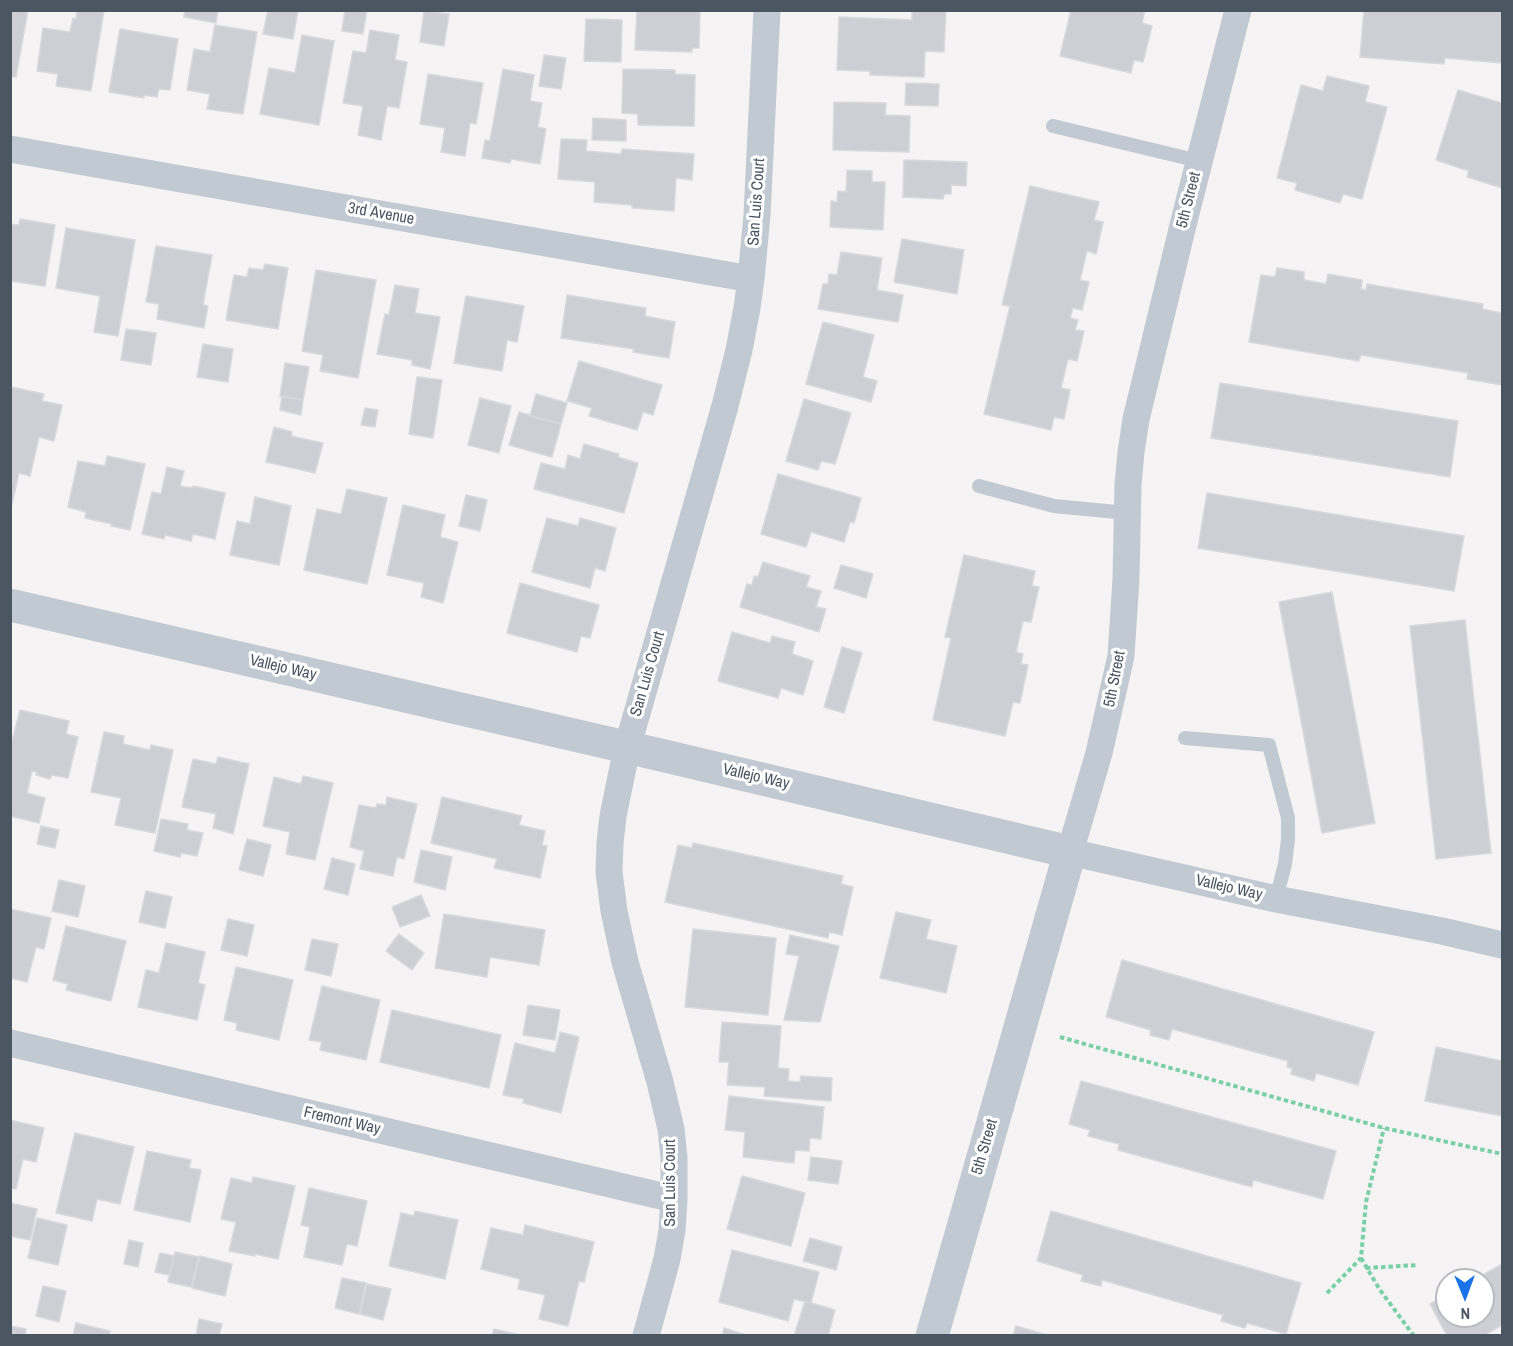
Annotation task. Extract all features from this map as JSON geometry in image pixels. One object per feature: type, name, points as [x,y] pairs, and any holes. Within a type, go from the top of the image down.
[{"type":"street","name":"San Luis Court","points":[[646,1335],[667,1259],[672,1230],[674,1158],[671,1129],[660,1082],[625,962],[614,911],[609,872],[613,816],[627,748],[739,350],[752,279],[760,175],[766,10]]},
{"type":"street","name":"5th Street","points":[[932,1335],[1099,753],[1121,656],[1127,513],[1136,418],[1238,10]]},
{"type":"street","name":"3rd Avenue","points":[[10,149],[752,279]]},
{"type":"street","name":"Vallejo Way","points":[[10,605],[1276,899],[1503,945]]},
{"type":"street","name":"Fremont Way","points":[[10,1042],[674,1199]]},
{"type":"lane","points":[[1053,126],[1199,161]]},
{"type":"lane","points":[[979,486],[1054,507],[1127,513]]},
{"type":"lane","points":[[1185,738],[1269,746],[1288,818],[1285,864],[1276,899]]},
{"type":"path","points":[[1060,1037],[1384,1128],[1503,1154]]},
{"type":"path","points":[[1384,1128],[1366,1202],[1361,1258],[1380,1290],[1414,1335]]},
{"type":"path","points":[[1327,1293],[1361,1258]]},
{"type":"path","points":[[1366,1268],[1418,1265]]},
{"type":"building","points":[[10,10],[28,10],[16,77],[10,76]]},
{"type":"building","points":[[77,10],[104,10],[91,91],[56,86],[58,74],[37,71],[43,28],[70,32]]},
{"type":"building","points":[[185,10],[218,10],[216,23],[184,17]]},
{"type":"building","points":[[268,10],[298,10],[293,39],[263,34]]},
{"type":"building","points":[[345,10],[367,10],[363,34],[342,31]]},
{"type":"building","points":[[637,10],[700,10],[699,48],[692,48],[692,52],[635,50]]},
{"type":"building","points":[[912,10],[946,10],[944,52],[925,51],[924,77],[870,75],[870,71],[837,70],[839,17],[912,20]]},
{"type":"building","points":[[1071,10],[1145,10],[1142,23],[1152,26],[1143,62],[1134,60],[1131,73],[1060,56]]},
{"type":"building","points":[[1364,10],[1502,10],[1502,63],[1445,58],[1444,64],[1360,57]]},
{"type":"building","points":[[424,11],[449,14],[444,46],[420,42]]},
{"type":"building","points":[[586,19],[622,20],[621,62],[584,61]]},
{"type":"building","points":[[215,25],[257,32],[243,114],[207,109],[210,94],[187,90],[194,49],[210,52]]},
{"type":"building","points":[[120,29],[178,39],[170,90],[159,89],[157,97],[144,95],[144,98],[109,92]]},
{"type":"building","points":[[370,30],[399,35],[395,60],[407,62],[399,108],[387,106],[381,140],[358,135],[363,106],[343,103],[353,51],[366,53]]},
{"type":"building","points":[[302,35],[334,41],[319,125],[260,114],[269,68],[295,73]]},
{"type":"building","points":[[544,55],[566,58],[561,89],[539,86]]},
{"type":"building","points":[[503,69],[534,75],[530,101],[542,103],[538,127],[546,129],[540,164],[511,159],[510,163],[482,158],[485,140],[490,141]]},
{"type":"building","points":[[623,69],[675,70],[675,74],[695,75],[694,126],[638,125],[638,114],[622,113]]},
{"type":"building","points":[[428,74],[483,83],[476,124],[470,123],[465,156],[441,152],[445,128],[420,124]]},
{"type":"building","points":[[1327,76],[1369,86],[1365,102],[1387,107],[1362,199],[1343,194],[1340,203],[1295,190],[1297,183],[1277,178],[1301,85],[1323,91]]},
{"type":"building","points":[[906,83],[939,84],[938,106],[905,105]]},
{"type":"building","points":[[1458,90],[1502,103],[1502,188],[1467,177],[1469,171],[1436,160]]},
{"type":"building","points":[[834,102],[886,103],[885,115],[910,116],[909,152],[833,150]]},
{"type":"building","points":[[593,118],[626,120],[626,141],[592,140]]},
{"type":"building","points":[[561,139],[587,140],[586,151],[621,154],[622,149],[694,154],[692,180],[676,178],[674,211],[594,202],[595,182],[558,179]]},
{"type":"building","points":[[904,160],[967,162],[966,186],[951,185],[951,194],[944,194],[943,199],[903,197]]},
{"type":"building","points":[[847,170],[872,171],[872,182],[885,182],[883,230],[830,227],[831,201],[837,202],[838,191],[846,192]]},
{"type":"building","points":[[1030,186],[1099,202],[1094,220],[1103,222],[1096,254],[1087,251],[1080,280],[1089,282],[1082,310],[1073,308],[1070,318],[1078,320],[1075,330],[1084,331],[1077,361],[1068,359],[1061,388],[1070,390],[1064,419],[1054,417],[1051,430],[984,414],[1010,306],[1002,305]]},
{"type":"building","points":[[20,219],[55,225],[45,286],[10,281],[10,224],[19,225]]},
{"type":"building","points":[[66,228],[135,240],[118,336],[94,332],[100,296],[56,288]]},
{"type":"building","points":[[902,239],[964,250],[957,294],[894,282]]},
{"type":"building","points":[[156,246],[212,255],[203,305],[208,306],[204,328],[157,319],[159,304],[146,302]]},
{"type":"building","points":[[841,252],[882,258],[877,290],[903,295],[898,322],[818,309],[823,284],[828,284],[829,274],[837,275]]},
{"type":"building","points":[[265,264],[288,268],[278,329],[226,320],[234,275],[247,277],[249,268],[263,270]]},
{"type":"building","points":[[1277,268],[1304,272],[1304,280],[1326,284],[1328,274],[1362,280],[1361,289],[1366,290],[1367,284],[1483,304],[1482,309],[1502,313],[1502,385],[1467,379],[1468,373],[1361,355],[1359,361],[1249,342],[1261,275],[1275,277]]},
{"type":"building","points":[[316,270],[376,280],[358,378],[320,371],[323,355],[302,351]]},
{"type":"building","points":[[395,285],[419,289],[415,313],[440,317],[430,369],[412,365],[412,360],[377,354],[385,314],[389,315]]},
{"type":"building","points":[[567,295],[646,308],[645,316],[675,322],[669,358],[633,352],[634,349],[561,338]]},
{"type":"building","points":[[466,296],[524,306],[517,342],[507,340],[502,371],[454,363]]},
{"type":"building","points":[[823,322],[874,335],[863,377],[877,381],[871,402],[806,384]]},
{"type":"building","points":[[126,329],[156,333],[151,365],[121,360]]},
{"type":"building","points":[[203,344],[233,349],[228,382],[197,377]]},
{"type":"building","points":[[579,361],[662,385],[653,415],[643,412],[637,430],[589,416],[592,408],[567,401]]},
{"type":"building","points":[[285,363],[309,367],[303,400],[280,396]]},
{"type":"building","points":[[417,377],[442,380],[433,438],[409,434]]},
{"type":"building","points":[[1220,383],[1458,421],[1450,477],[1211,438]]},
{"type":"building","points":[[11,387],[44,394],[42,401],[62,405],[54,441],[39,437],[30,476],[19,473],[12,504],[10,504]]},
{"type":"building","points":[[536,394],[567,403],[561,424],[530,416]]},
{"type":"building","points":[[282,396],[303,400],[301,415],[280,410]]},
{"type":"building","points":[[480,398],[511,406],[499,453],[468,445]]},
{"type":"building","points":[[804,399],[851,413],[835,464],[821,461],[818,470],[786,461]]},
{"type":"building","points":[[365,408],[378,410],[375,427],[361,425]]},
{"type":"building","points":[[519,412],[561,424],[552,457],[509,445]]},
{"type":"building","points":[[274,427],[292,432],[291,436],[323,443],[315,473],[266,462]]},
{"type":"building","points":[[584,444],[619,454],[618,457],[638,463],[624,513],[534,489],[541,463],[565,469],[568,455],[580,459]]},
{"type":"building","points":[[107,456],[145,464],[130,530],[85,518],[86,512],[68,507],[78,461],[105,466]]},
{"type":"building","points":[[167,467],[184,471],[180,486],[192,488],[193,486],[225,493],[215,539],[193,534],[191,541],[165,535],[164,539],[142,534],[152,492],[161,494]]},
{"type":"building","points":[[778,474],[861,498],[854,523],[850,522],[844,542],[811,532],[806,547],[761,534]]},
{"type":"building","points":[[347,489],[387,498],[367,584],[304,570],[317,509],[341,514]]},
{"type":"building","points":[[1207,493],[1464,536],[1454,591],[1198,548]]},
{"type":"building","points":[[466,495],[487,500],[480,531],[459,526]]},
{"type":"building","points":[[255,497],[291,506],[279,565],[230,555],[237,521],[250,524]]},
{"type":"building","points":[[403,505],[445,515],[440,537],[458,542],[443,603],[421,597],[424,583],[387,575]]},
{"type":"building","points":[[547,518],[578,526],[580,518],[616,528],[605,571],[595,568],[590,588],[532,572]]},
{"type":"building","points":[[964,555],[1035,571],[1032,586],[1039,587],[1031,622],[1023,621],[1016,652],[1023,654],[1021,664],[1028,665],[1020,703],[1013,702],[1005,736],[933,720],[951,638],[945,637]]},
{"type":"building","points":[[763,562],[810,576],[806,587],[821,591],[816,607],[826,609],[819,632],[740,607],[747,584],[752,585],[754,576],[758,577]]},
{"type":"building","points":[[841,565],[873,574],[866,598],[834,588]]},
{"type":"building","points":[[520,583],[599,605],[590,638],[581,636],[577,652],[507,633]]},
{"type":"building","points":[[1332,592],[1375,823],[1322,833],[1279,602]]},
{"type":"building","points":[[1465,620],[1491,853],[1436,859],[1410,626]]},
{"type":"building","points":[[732,632],[770,643],[772,636],[795,642],[792,654],[813,661],[803,695],[781,688],[778,698],[718,681]]},
{"type":"building","points":[[842,647],[862,653],[844,713],[824,707]]},
{"type":"building","points":[[20,710],[69,721],[66,734],[78,737],[68,778],[52,775],[50,779],[36,775],[37,772],[32,771],[27,793],[45,798],[39,823],[10,816],[10,749]]},
{"type":"building","points":[[104,732],[124,736],[123,744],[150,750],[151,745],[173,750],[155,833],[115,825],[121,798],[91,792]]},
{"type":"building","points":[[218,757],[249,764],[233,834],[213,828],[216,814],[182,807],[193,759],[216,764]]},
{"type":"building","points":[[303,776],[333,783],[315,860],[286,854],[290,832],[263,826],[274,777],[301,784]]},
{"type":"building","points":[[387,797],[417,804],[404,859],[397,857],[393,876],[360,869],[364,851],[350,847],[359,805],[376,808],[377,804],[386,805]]},
{"type":"building","points":[[442,797],[522,816],[519,825],[545,831],[542,845],[547,846],[540,878],[494,868],[497,859],[431,843]]},
{"type":"building","points":[[161,819],[188,824],[187,830],[203,833],[197,856],[181,853],[180,857],[154,851]]},
{"type":"building","points":[[41,826],[59,830],[55,848],[37,844]]},
{"type":"building","points":[[247,839],[271,845],[263,876],[239,870]]},
{"type":"building","points":[[693,843],[843,876],[841,884],[853,887],[842,935],[829,932],[828,938],[665,902],[678,845],[692,848]]},
{"type":"building","points":[[421,850],[452,857],[445,890],[414,882]]},
{"type":"building","points":[[332,858],[355,864],[348,895],[324,889]]},
{"type":"building","points":[[59,880],[85,886],[78,917],[52,911]]},
{"type":"building","points":[[146,891],[172,897],[165,928],[139,922]]},
{"type":"building","points":[[421,895],[430,916],[400,927],[392,907]]},
{"type":"building","points":[[10,909],[51,918],[44,949],[36,947],[27,982],[10,978]]},
{"type":"building","points":[[896,912],[931,920],[926,939],[957,946],[946,993],[880,978]]},
{"type":"building","points":[[444,914],[545,930],[539,965],[490,957],[487,977],[435,968]]},
{"type":"building","points":[[228,919],[254,925],[247,956],[221,950]]},
{"type":"building","points":[[66,926],[126,941],[111,1001],[66,990],[68,984],[53,980]]},
{"type":"building","points":[[693,929],[776,938],[768,1015],[685,1007]]},
{"type":"building","points":[[399,934],[424,953],[412,970],[386,951]]},
{"type":"building","points":[[790,935],[839,946],[820,1022],[784,1020],[799,956],[786,954]]},
{"type":"building","points":[[312,939],[338,944],[331,976],[305,970]]},
{"type":"building","points":[[166,943],[205,952],[198,983],[205,985],[197,1020],[138,1007],[146,970],[159,973]]},
{"type":"building","points":[[1122,960],[1374,1032],[1358,1085],[1316,1073],[1314,1081],[1291,1074],[1292,1068],[1287,1067],[1288,1061],[1172,1029],[1169,1040],[1150,1035],[1151,1030],[1106,1017]]},
{"type":"building","points":[[236,967],[293,980],[279,1040],[236,1030],[237,1023],[224,1020]]},
{"type":"building","points":[[322,986],[380,1000],[366,1060],[320,1050],[322,1042],[309,1040]]},
{"type":"building","points":[[528,1005],[560,1010],[555,1040],[523,1035]]},
{"type":"building","points":[[392,1010],[501,1035],[489,1088],[380,1062]]},
{"type":"building","points":[[722,1022],[781,1026],[778,1068],[789,1069],[788,1081],[800,1082],[801,1076],[832,1078],[831,1101],[764,1096],[765,1087],[727,1085],[729,1062],[719,1062]]},
{"type":"building","points":[[560,1032],[579,1037],[561,1113],[523,1103],[524,1099],[503,1095],[515,1043],[555,1053]]},
{"type":"building","points":[[1436,1047],[1502,1061],[1502,1116],[1425,1101]]},
{"type":"building","points":[[1081,1081],[1336,1151],[1323,1199],[1253,1180],[1252,1187],[1118,1150],[1119,1144],[1088,1136],[1090,1130],[1069,1124]]},
{"type":"building","points":[[729,1096],[824,1107],[821,1139],[810,1138],[809,1151],[795,1150],[794,1163],[743,1157],[745,1132],[725,1130]]},
{"type":"building","points":[[10,1120],[44,1128],[36,1162],[23,1159],[16,1189],[10,1188]]},
{"type":"building","points":[[75,1133],[134,1147],[120,1204],[97,1199],[92,1221],[56,1213]]},
{"type":"building","points":[[147,1151],[191,1160],[189,1168],[201,1170],[190,1222],[134,1210]]},
{"type":"building","points":[[811,1157],[842,1161],[838,1184],[808,1180]]},
{"type":"building","points":[[742,1176],[805,1193],[791,1246],[727,1229]]},
{"type":"building","points":[[253,1177],[295,1186],[278,1259],[229,1251],[236,1222],[221,1219],[231,1178],[252,1183]]},
{"type":"building","points":[[309,1188],[367,1201],[357,1246],[347,1244],[342,1265],[304,1257],[310,1227],[301,1225]]},
{"type":"building","points":[[10,1203],[37,1209],[30,1240],[10,1236]]},
{"type":"building","points":[[415,1211],[458,1220],[445,1279],[389,1266],[401,1213],[414,1216]]},
{"type":"building","points":[[1051,1211],[1301,1283],[1286,1334],[1247,1323],[1245,1328],[1221,1321],[1223,1315],[1102,1280],[1101,1286],[1081,1281],[1083,1275],[1037,1261]]},
{"type":"building","points":[[37,1218],[67,1225],[58,1265],[28,1258]]},
{"type":"building","points":[[525,1225],[594,1242],[584,1282],[579,1281],[568,1326],[539,1319],[545,1295],[518,1289],[520,1279],[481,1269],[491,1228],[523,1235]]},
{"type":"building","points":[[810,1238],[842,1247],[836,1270],[803,1261]]},
{"type":"building","points":[[129,1240],[143,1243],[138,1267],[124,1264]]},
{"type":"building","points":[[732,1250],[819,1272],[811,1303],[794,1299],[788,1321],[719,1302]]},
{"type":"building","points":[[175,1252],[199,1257],[191,1287],[168,1282]]},
{"type":"building","points":[[160,1253],[174,1256],[169,1275],[155,1272]]},
{"type":"building","points":[[200,1256],[232,1264],[225,1296],[192,1288]]},
{"type":"building","points":[[1502,1264],[1502,1325],[1483,1336],[1447,1336],[1443,1328],[1495,1328],[1495,1268]]},
{"type":"building","points":[[342,1278],[366,1283],[359,1314],[335,1308]]},
{"type":"building","points":[[367,1284],[391,1289],[383,1320],[360,1314]]},
{"type":"building","points":[[43,1286],[66,1291],[59,1322],[36,1316]]},
{"type":"building","points":[[805,1301],[835,1310],[828,1336],[794,1336]]},
{"type":"building","points":[[1435,1301],[1435,1313],[1430,1304]]},
{"type":"building","points":[[199,1319],[222,1324],[219,1336],[196,1336]]},
{"type":"building","points":[[76,1323],[110,1331],[109,1336],[73,1336]]},
{"type":"building","points":[[10,1326],[26,1329],[25,1336],[10,1336]]},
{"type":"building","points":[[1016,1326],[1051,1336],[1013,1336]]},
{"type":"building","points":[[724,1328],[749,1336],[722,1336]]},
{"type":"building","points":[[494,1329],[525,1336],[492,1336]]}]
